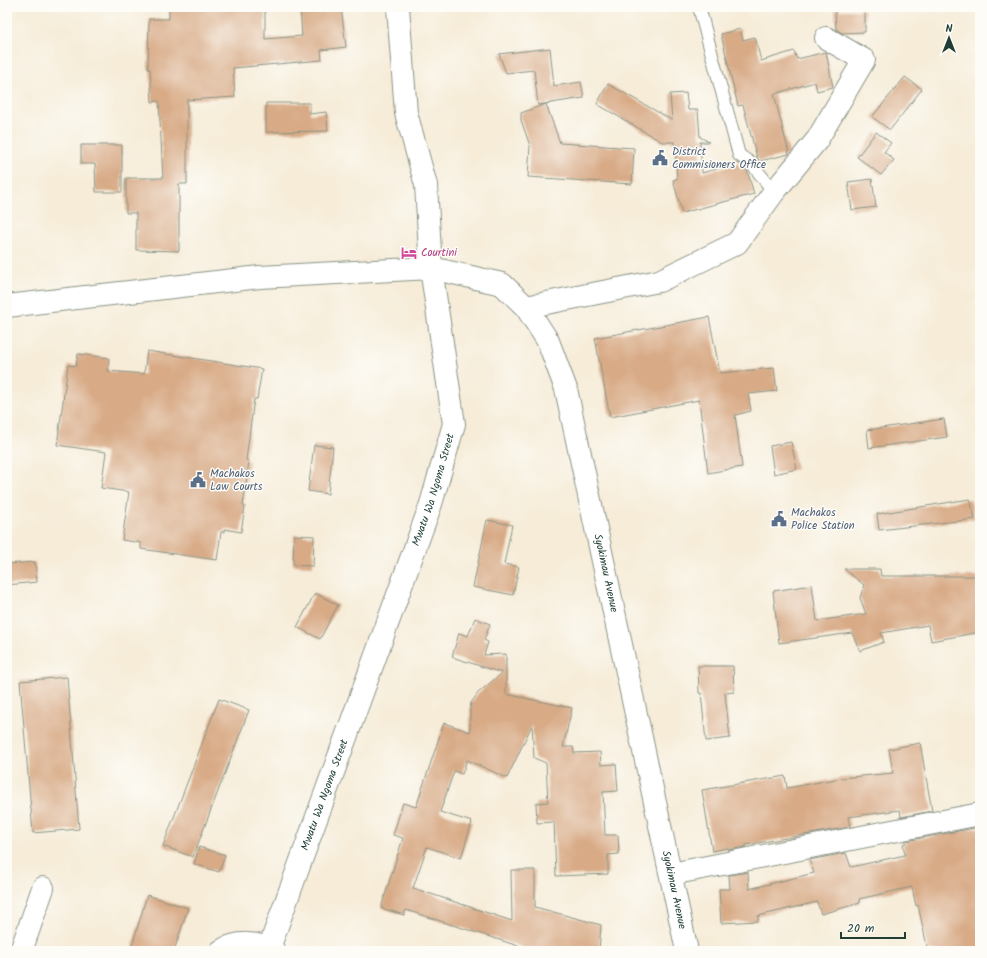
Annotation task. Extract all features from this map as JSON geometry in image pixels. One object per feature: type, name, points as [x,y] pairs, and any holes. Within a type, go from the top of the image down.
[{"type":"street","name":"Mwatu Wa Ngoma Street","points":[[270,950],[432,504],[454,424],[431,268],[426,185],[406,113],[398,7]]},
{"type":"street","points":[[526,307],[659,281],[737,243],[774,192],[817,140],[864,60],[826,38]]},
{"type":"street","name":"Syokimau Avenue","points":[[7,306],[260,276],[431,268],[502,284],[526,307],[548,341],[566,389],[688,951]]},
{"type":"street","points":[[671,874],[980,814]]},
{"type":"street","points":[[21,951],[43,888]]},
{"type":"street","points":[[221,951],[229,946],[246,943],[270,950]]},
{"type":"lane","points":[[699,7],[739,155],[752,164],[774,192]]},
{"type":"building","points":[[169,7],[265,7],[265,39],[302,36],[300,7],[341,7],[346,47],[321,50],[322,60],[233,68],[235,97],[187,100],[187,184],[179,184],[179,251],[136,250],[136,213],[126,213],[126,178],[163,178],[159,101],[152,102],[150,69],[148,69],[149,19],[169,19]]},
{"type":"building","points":[[835,10],[865,10],[865,32],[842,33],[836,29]]},
{"type":"building","points":[[740,29],[743,40],[755,37],[761,61],[794,51],[797,59],[826,52],[833,87],[817,91],[815,82],[774,94],[789,154],[760,161],[757,158],[743,105],[738,106],[721,34]]},
{"type":"building","points":[[550,48],[554,86],[581,82],[584,98],[538,105],[534,70],[506,73],[499,54]]},
{"type":"building","points":[[905,77],[922,89],[890,130],[872,117]]},
{"type":"building","points":[[608,84],[672,120],[670,94],[686,93],[688,110],[698,110],[700,137],[709,142],[700,142],[702,173],[738,163],[747,170],[754,194],[682,213],[673,180],[677,179],[675,150],[677,151],[675,149],[674,142],[662,142],[597,104]]},
{"type":"building","points":[[266,103],[310,103],[310,114],[326,112],[328,131],[266,132]]},
{"type":"building","points":[[546,104],[560,143],[634,148],[632,184],[528,177],[530,146],[521,120],[521,113]]},
{"type":"building","points":[[876,132],[891,143],[884,152],[894,160],[881,175],[857,157]]},
{"type":"building","points":[[81,145],[122,145],[122,192],[96,192],[95,164],[81,164]]},
{"type":"building","points":[[872,179],[876,207],[852,210],[848,182]]},
{"type":"building","points":[[709,317],[720,373],[774,368],[777,391],[748,394],[751,411],[735,415],[742,467],[708,473],[699,400],[610,417],[595,338]]},
{"type":"building","points":[[147,351],[262,369],[257,399],[254,399],[246,460],[249,461],[241,532],[224,529],[224,532],[221,532],[217,560],[141,549],[141,543],[122,540],[129,492],[101,488],[106,452],[57,445],[68,365],[76,366],[78,354],[109,358],[108,371],[144,374]]},
{"type":"building","points":[[944,419],[947,437],[869,448],[867,430]]},
{"type":"building","points":[[791,442],[797,469],[774,474],[770,446]]},
{"type":"building","points":[[314,445],[333,447],[328,494],[308,491]]},
{"type":"building","points":[[970,499],[975,519],[879,530],[877,514]]},
{"type":"building","points":[[487,520],[512,525],[504,564],[519,567],[513,595],[473,587]]},
{"type":"building","points":[[294,535],[314,536],[313,566],[293,565]]},
{"type":"building","points":[[35,562],[37,582],[7,585],[7,564]]},
{"type":"building","points":[[844,569],[880,569],[881,576],[978,576],[977,612],[980,612],[980,632],[931,641],[928,625],[881,633],[884,642],[860,651],[852,633],[779,643],[773,591],[812,585],[817,621],[866,614],[860,598],[864,585]]},
{"type":"building","points":[[315,593],[338,605],[320,639],[297,627]]},
{"type":"building","points":[[475,618],[490,624],[484,640],[488,642],[484,655],[506,654],[506,694],[572,708],[563,747],[573,747],[574,753],[600,752],[601,765],[616,764],[618,791],[603,792],[605,835],[618,835],[619,854],[608,855],[608,874],[556,876],[554,822],[537,823],[536,803],[548,802],[546,763],[534,758],[532,725],[507,778],[467,760],[462,774],[454,771],[440,812],[472,822],[461,858],[427,847],[413,888],[512,921],[511,870],[535,870],[535,907],[601,925],[599,951],[534,951],[406,910],[404,915],[381,908],[403,838],[393,835],[403,803],[416,807],[444,723],[470,732],[471,703],[478,693],[502,673],[452,657],[459,633],[468,636]]},
{"type":"building","points":[[698,666],[733,666],[734,692],[725,693],[730,738],[706,741],[701,693],[699,693]]},
{"type":"building","points":[[67,677],[79,829],[33,833],[20,681]]},
{"type":"building","points":[[219,699],[249,710],[193,857],[163,846]]},
{"type":"building","points":[[920,743],[932,811],[901,817],[900,810],[848,817],[850,827],[746,845],[746,847],[712,851],[702,790],[785,776],[787,788],[841,778],[893,773],[889,749]]},
{"type":"building","points":[[980,827],[980,951],[928,951],[918,905],[916,906],[912,887],[859,899],[860,903],[821,914],[817,902],[758,916],[758,921],[721,923],[719,889],[730,889],[729,875],[748,872],[749,889],[814,873],[809,860],[846,853],[851,867],[905,855],[903,844],[906,843],[905,841]]},
{"type":"building","points":[[199,847],[225,855],[219,872],[194,864]]},
{"type":"building","points":[[147,895],[188,908],[174,951],[133,951],[135,947],[132,946]]},
{"type":"place","name":"District Commisioners Office","points":[[660,158]]},
{"type":"place","name":"Courtini","points":[[409,253]]},
{"type":"place","name":"Machakos Law Courts","points":[[198,480]]},
{"type":"place","name":"Machakos Police Station","points":[[779,519]]}]
